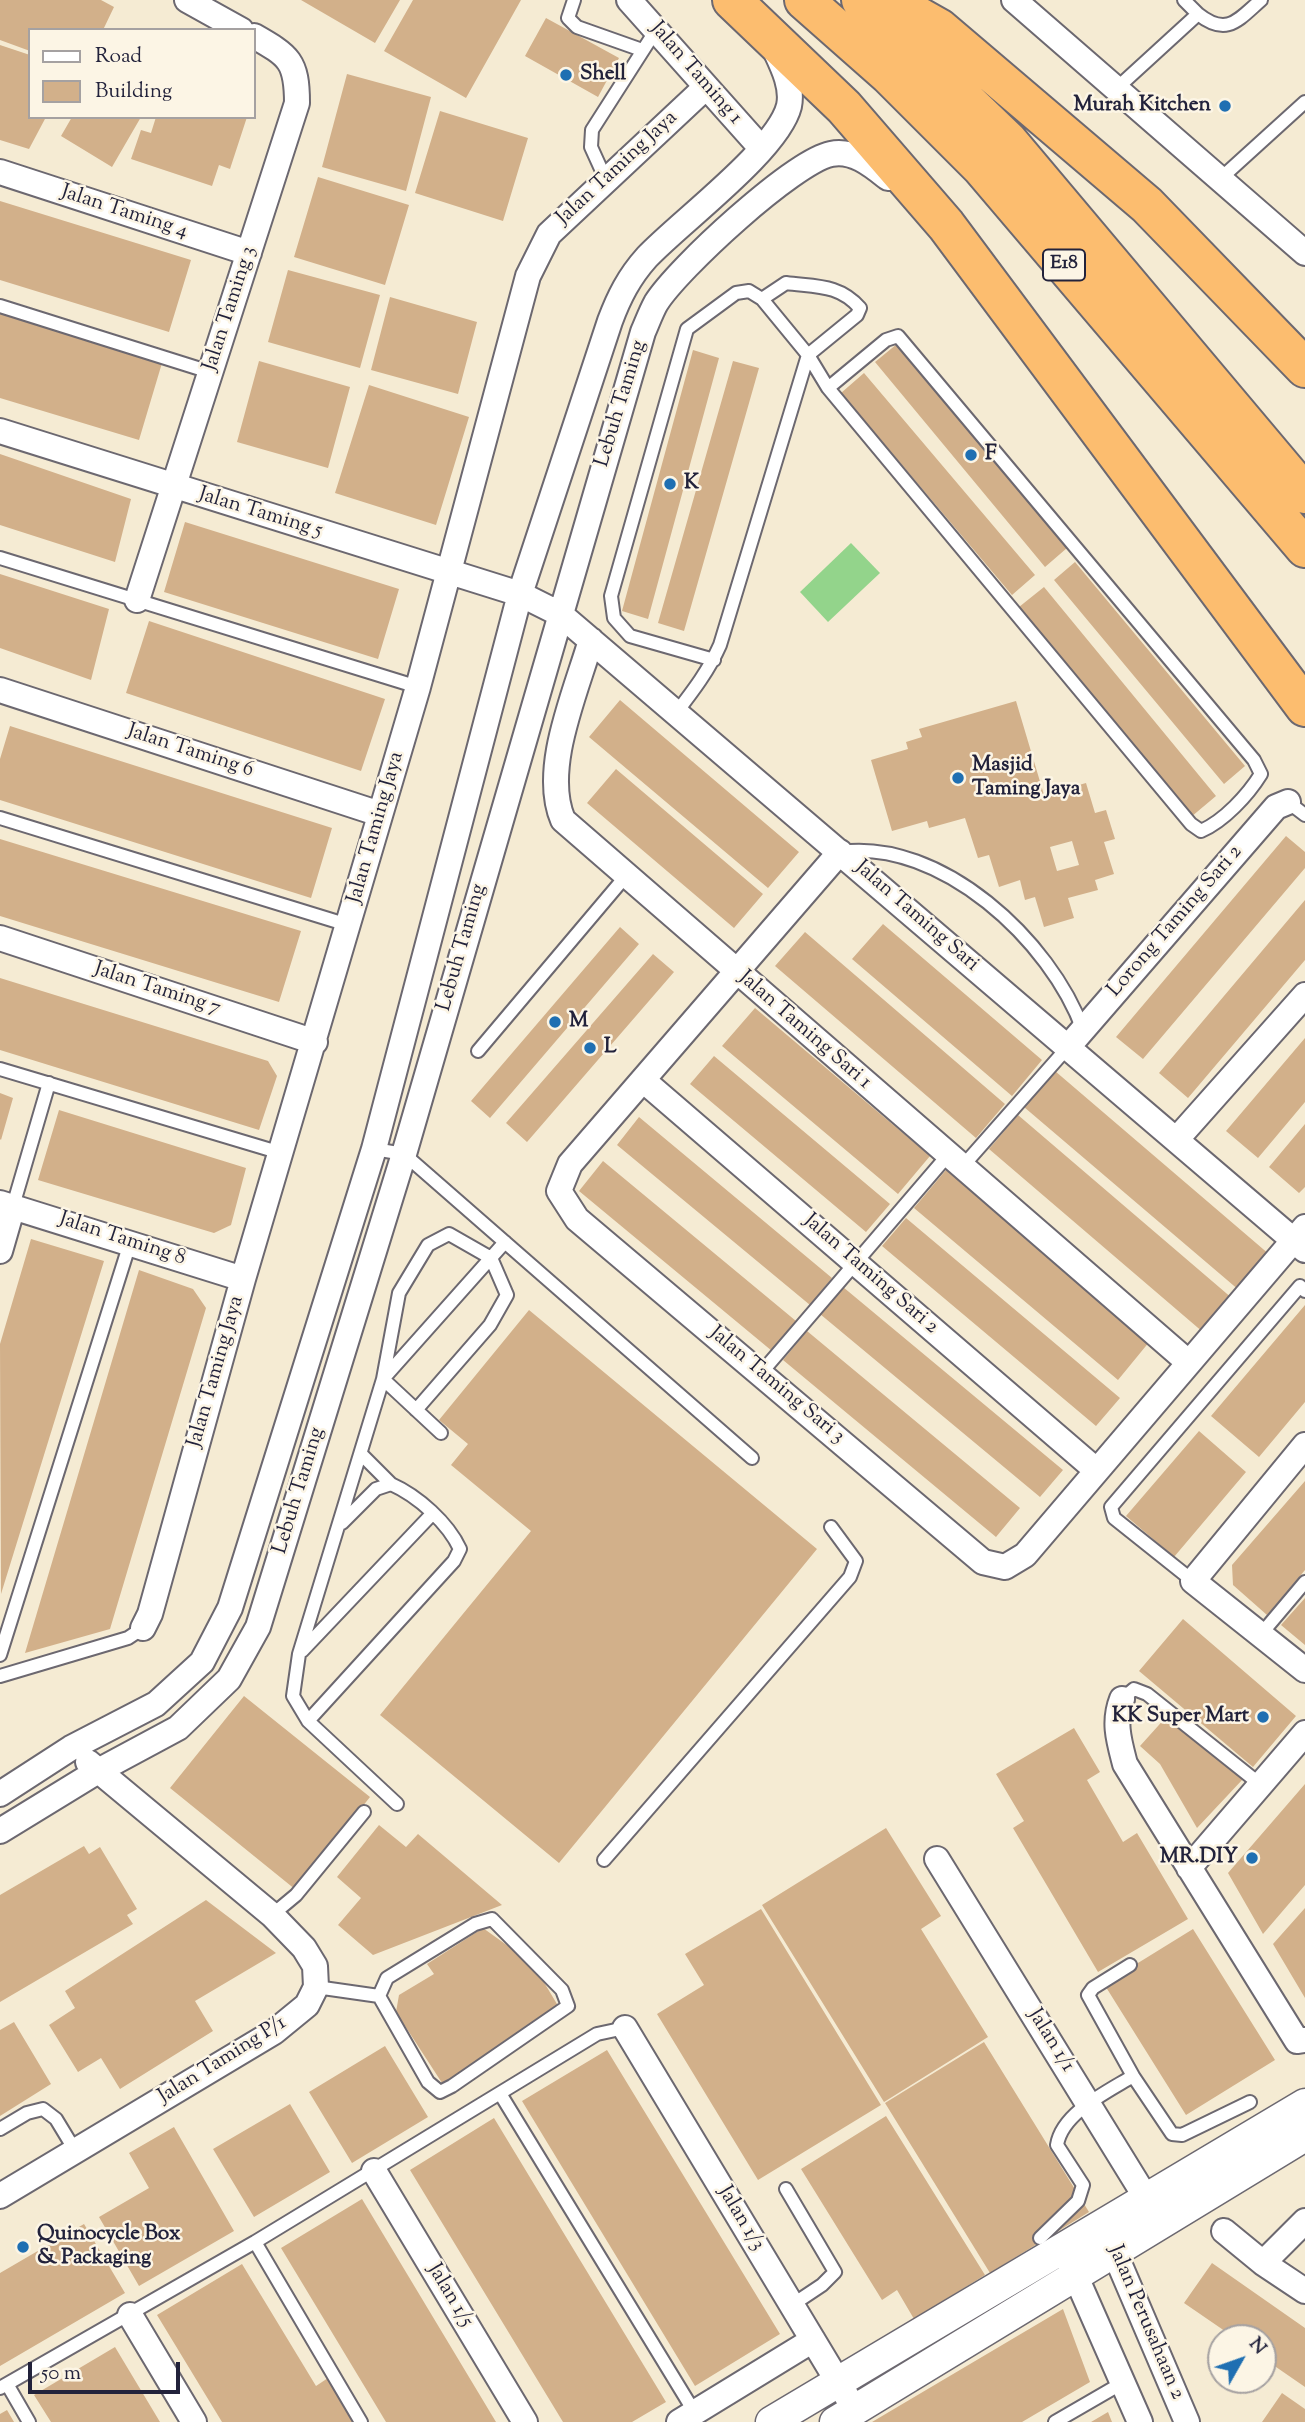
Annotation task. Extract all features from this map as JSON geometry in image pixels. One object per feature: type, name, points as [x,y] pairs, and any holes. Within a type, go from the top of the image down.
[{"type":"highway","points":[[732,0],[844,107],[946,225],[1305,707]]},
{"type":"highway","name":"E18","points":[[804,0],[889,75],[981,167],[1305,548]]},
{"type":"highway","name":"E18","points":[[861,0],[1008,141],[1305,494]]},
{"type":"highway","points":[[889,0],[939,28],[1147,205],[1305,368]]},
{"type":"highway","points":[[1268,655],[1305,688]]},
{"type":"street","points":[[187,0],[238,28]]},
{"type":"street","name":"Jalan Taming 1","points":[[629,0],[761,148]]},
{"type":"street","points":[[1014,0],[1219,180],[1303,248]]},
{"type":"street","name":"Lebuh Taming","points":[[0,1794],[71,1748],[156,1704],[202,1662],[230,1608],[374,1149],[520,594],[622,289],[646,258],[761,148],[789,106],[787,75],[763,27]]},
{"type":"street","name":"Jalan Taming 3","points":[[138,600],[297,103],[297,74],[285,54],[256,37]]},
{"type":"street","name":"Jalan Taming Jaya","points":[[143,1628],[150,1614],[243,1279],[418,687],[528,276],[549,234],[706,87]]},
{"type":"street","name":"Lebuh Taming","points":[[0,1830],[178,1728],[229,1679],[258,1627],[404,1154],[643,332],[656,303],[673,282],[785,178],[807,164],[833,153],[864,159],[946,225]]},
{"type":"street","name":"Jalan Taming 4","points":[[0,172],[249,253]]},
{"type":"street","name":"Jalan Taming 5","points":[[0,431],[520,594]]},
{"type":"street","name":"Jalan Taming Sari","points":[[520,594],[560,614],[840,852],[1075,1038],[1176,1140],[1301,1239]]},
{"type":"street","name":"Jalan Taming Sari 1","points":[[591,640],[556,762],[556,803],[563,820],[625,877],[1188,1362]]},
{"type":"street","name":"Jalan Taming 6","points":[[0,690],[380,814]]},
{"type":"street","name":"Lorong Taming Sari 2","points":[[1075,1038],[1276,807],[1297,809]]},
{"type":"street","points":[[644,1081],[840,852]]},
{"type":"street","name":"Jalan Taming 7","points":[[0,938],[315,1042]]},
{"type":"street","points":[[1176,1140],[1305,995]]},
{"type":"street","name":"Jalan Taming Sari 3","points":[[644,1081],[570,1164],[559,1191],[577,1219],[983,1562],[1005,1567],[1025,1555],[1096,1470]]},
{"type":"street","name":"Jalan Taming Sari 2","points":[[644,1081],[1096,1470]]},
{"type":"street","points":[[0,1251],[7,1204]]},
{"type":"street","name":"Jalan Taming 8","points":[[7,1204],[243,1279]]},
{"type":"street","points":[[1096,1470],[1188,1362],[1301,1239]]},
{"type":"street","points":[[1305,1445],[1193,1581],[1262,1633],[1305,1670]]},
{"type":"street","points":[[1122,1699],[1117,1711],[1117,1732],[1125,1763],[1297,2041],[1305,2040]]},
{"type":"street","points":[[1189,1868],[1305,1733]]},
{"type":"street","points":[[71,1748],[272,1915],[304,1948],[315,1966],[316,1987]]},
{"type":"street","name":"Jalan 1/1","points":[[937,1859],[1155,2211]]},
{"type":"street","name":"Jalan Taming P/1","points":[[0,2196],[274,2032],[307,2005],[316,1987]]},
{"type":"street","name":"Jalan 1/3","points":[[625,2028],[838,2382],[845,2416]]},
{"type":"street","points":[[845,2416],[1116,2251],[1155,2211],[1305,2104]]},
{"type":"street","points":[[771,2422],[838,2382],[1051,2243],[1102,2225],[1155,2211],[1305,2136]]},
{"type":"street","name":"Jalan 1/5","points":[[374,2171],[525,2422]]},
{"type":"street","points":[[1263,2263],[1305,2221]]},
{"type":"street","name":"Jalan Perusahaan 2","points":[[1102,2225],[1116,2251],[1187,2422]]},
{"type":"street","points":[[1224,2231],[1263,2263],[1305,2291]]},
{"type":"street","points":[[1051,2243],[1077,2276],[1140,2422]]},
{"type":"street","points":[[130,2315],[194,2422]]},
{"type":"street","points":[[687,2417],[813,2340]]},
{"type":"lane","points":[[574,0],[568,18],[577,27],[642,50]]},
{"type":"lane","points":[[1184,0],[1213,26],[1230,26],[1261,0]]},
{"type":"lane","points":[[1116,89],[1198,14]]},
{"type":"lane","points":[[606,180],[591,147],[592,130],[656,30]]},
{"type":"lane","points":[[1219,180],[1305,102]]},
{"type":"lane","points":[[676,713],[714,660],[808,355],[857,315],[860,308],[847,294],[835,289],[786,283],[762,299]]},
{"type":"lane","points":[[714,660],[630,636],[614,618],[611,596],[687,329],[736,293],[749,291],[762,299],[808,355],[828,388],[1191,824],[1201,831],[1212,826],[1253,786],[1261,774],[1255,760],[898,336],[886,340],[828,388]]},
{"type":"lane","points":[[0,306],[210,372]]},
{"type":"lane","points":[[0,558],[418,687]]},
{"type":"lane","points":[[0,818],[348,925]]},
{"type":"lane","points":[[761,1373],[855,1262],[1075,1038],[1075,1008],[1051,967],[1010,922],[962,884],[899,855],[861,849],[840,852]]},
{"type":"lane","points":[[478,1051],[625,877]]},
{"type":"lane","points":[[0,1069],[281,1153]]},
{"type":"lane","points":[[7,1204],[49,1083]]},
{"type":"lane","points":[[374,1149],[404,1154],[752,1458]]},
{"type":"lane","points":[[397,1804],[308,1721],[293,1696],[299,1654],[383,1379],[399,1293],[428,1245],[449,1234],[491,1258],[507,1295],[490,1325],[416,1410]]},
{"type":"lane","points":[[383,1379],[505,1242]]},
{"type":"lane","points":[[0,1655],[130,1243]]},
{"type":"lane","points":[[1193,1581],[1114,1518],[1111,1507],[1300,1286],[1305,1291]]},
{"type":"lane","points":[[383,1379],[441,1433]]},
{"type":"lane","points":[[308,1721],[454,1561],[460,1549],[453,1534],[403,1490],[391,1484],[361,1454]]},
{"type":"lane","points":[[340,1526],[376,1489],[391,1484]]},
{"type":"lane","points":[[299,1654],[432,1514]]},
{"type":"lane","points":[[604,1860],[850,1577],[856,1561],[831,1527]]},
{"type":"lane","points":[[1262,1633],[1305,1583]]},
{"type":"lane","points":[[0,1676],[128,1638],[143,1628]]},
{"type":"lane","points":[[1122,1699],[1134,1689],[1147,1694],[1261,1785]]},
{"type":"lane","points":[[272,1915],[296,1895],[365,1812]]},
{"type":"lane","points":[[492,1919],[562,1990],[568,2006],[453,2086],[440,2092],[428,2082],[379,1996],[387,1978],[475,1924],[492,1919]]},
{"type":"lane","points":[[1130,1965],[1093,1988],[1088,1995],[1133,2076],[1172,2134],[1182,2135],[1251,2102]]},
{"type":"lane","points":[[316,1987],[379,1996]]},
{"type":"lane","points":[[29,2422],[3,2386],[255,2242],[597,2034],[625,2028]]},
{"type":"lane","points":[[1051,2243],[1079,2201],[1083,2185],[1057,2145],[1059,2132],[1089,2105],[1133,2076]]},
{"type":"lane","points":[[500,2095],[687,2417]]},
{"type":"lane","points":[[0,2129],[27,2113],[43,2109],[55,2119],[76,2152]]},
{"type":"lane","points":[[786,2189],[835,2272],[822,2286],[792,2305]]},
{"type":"lane","points":[[255,2242],[361,2422]]},
{"type":"lane","points":[[1055,2422],[1124,2382]]},
{"type":"green space","points":[[851,543],[880,573],[828,622],[800,592]]},
{"type":"building","points":[[0,0],[101,0],[114,7],[104,28],[28,28],[28,50],[0,40]]},
{"type":"building","points":[[301,0],[400,0],[375,43]]},
{"type":"building","points":[[413,0],[521,0],[466,98],[384,51]]},
{"type":"building","points":[[546,18],[619,58],[598,97],[525,56]]},
{"type":"building","points":[[0,45],[28,54],[28,119],[45,119],[29,149],[0,140]]},
{"type":"building","points":[[347,74],[431,97],[406,191],[322,167]]},
{"type":"building","points":[[440,111],[528,138],[503,221],[415,193]]},
{"type":"building","points":[[71,119],[140,119],[112,167],[61,136]]},
{"type":"building","points":[[155,119],[246,119],[230,169],[219,165],[212,186],[131,159],[141,130],[151,133]]},
{"type":"building","points":[[318,177],[409,205],[385,285],[294,257]]},
{"type":"building","points":[[0,201],[191,260],[169,332],[0,280]]},
{"type":"building","points":[[288,270],[380,295],[360,368],[268,342]]},
{"type":"building","points":[[390,297],[477,322],[458,394],[371,370]]},
{"type":"building","points":[[0,313],[162,363],[139,440],[0,398]]},
{"type":"building","name":"F","points":[[897,344],[1067,548],[1045,567],[875,362]]},
{"type":"building","name":"K","points":[[693,350],[719,358],[648,619],[622,611]]},
{"type":"building","points":[[259,361],[350,387],[328,468],[237,442]]},
{"type":"building","points":[[733,361],[759,368],[684,631],[658,623]]},
{"type":"building","points":[[864,373],[1035,575],[1012,595],[841,393]]},
{"type":"building","points":[[369,385],[469,417],[436,525],[335,493]]},
{"type":"building","points":[[0,454],[131,499],[115,562],[0,525]]},
{"type":"building","points":[[185,522],[399,589],[378,659],[164,592]]},
{"type":"building","points":[[1075,562],[1245,766],[1224,784],[1054,580]]},
{"type":"building","points":[[0,574],[109,609],[91,680],[0,648]]},
{"type":"building","points":[[1044,587],[1216,796],[1191,817],[1019,607]]},
{"type":"building","points":[[149,621],[385,699],[361,771],[126,693]]},
{"type":"building","points":[[620,700],[799,852],[768,888],[589,737]]},
{"type":"building","points":[[1016,701],[1044,795],[1086,783],[1095,813],[1106,810],[1115,839],[1104,842],[1114,874],[1095,880],[1098,890],[1068,898],[1074,918],[1044,927],[1035,897],[1025,900],[1020,880],[999,887],[989,855],[978,858],[965,818],[929,828],[927,821],[892,831],[871,760],[908,749],[906,742],[922,737],[919,729]],"holes":[[[1072,841],[1079,865],[1057,871],[1050,847]]]},
{"type":"building","points":[[10,726],[332,828],[311,898],[0,800],[0,759]]},
{"type":"building","points":[[616,769],[763,894],[734,928],[587,803]]},
{"type":"building","points":[[1286,836],[1305,852],[1305,868],[1143,1059],[1116,1037]]},
{"type":"building","points":[[0,839],[301,931],[279,1002],[0,916]]},
{"type":"building","points":[[1305,900],[1305,960],[1188,1098],[1159,1073]]},
{"type":"building","points":[[883,924],[1042,1060],[1012,1096],[852,959]]},
{"type":"building","name":"M","points":[[620,927],[639,944],[490,1118],[471,1101]]},
{"type":"building","points":[[805,932],[1005,1104],[976,1138],[775,966]]},
{"type":"building","name":"L","points":[[653,954],[674,972],[527,1142],[506,1123]]},
{"type":"building","points":[[0,978],[268,1061],[277,1076],[259,1130],[0,1050]]},
{"type":"building","points":[[755,1008],[930,1156],[898,1194],[722,1046]]},
{"type":"building","points":[[1305,1038],[1305,1102],[1258,1158],[1226,1131]]},
{"type":"building","points":[[714,1056],[890,1204],[866,1232],[690,1084]]},
{"type":"building","points":[[1055,1071],[1270,1255],[1240,1291],[1024,1107]]},
{"type":"building","points":[[0,1093],[13,1098],[1,1140],[0,1139]]},
{"type":"building","points":[[59,1110],[246,1168],[231,1225],[214,1233],[38,1180]]},
{"type":"building","points":[[1018,1115],[1233,1299],[1204,1333],[989,1149]]},
{"type":"building","points":[[639,1117],[832,1278],[810,1305],[617,1145]]},
{"type":"building","points":[[1305,1124],[1305,1187],[1299,1193],[1269,1167]]},
{"type":"building","points":[[603,1161],[796,1321],[772,1351],[579,1191]]},
{"type":"building","points":[[946,1170],[1150,1341],[1118,1380],[914,1208]]},
{"type":"building","points":[[906,1218],[1120,1398],[1096,1426],[882,1246]]},
{"type":"building","points":[[31,1239],[104,1261],[1,1594],[0,1344]]},
{"type":"building","points":[[139,1270],[193,1289],[206,1308],[110,1629],[25,1653]]},
{"type":"building","points":[[843,1287],[1063,1470],[1040,1497],[820,1314]]},
{"type":"building","points":[[1305,1305],[1305,1402],[1259,1457],[1211,1416]]},
{"type":"building","points":[[529,1310],[817,1549],[559,1863],[380,1715],[531,1531],[451,1465],[468,1444],[439,1420]]},
{"type":"building","points":[[807,1331],[1020,1508],[996,1537],[783,1360]]},
{"type":"building","points":[[1199,1431],[1246,1472],[1174,1557],[1126,1516]]},
{"type":"building","points":[[1305,1481],[1305,1570],[1267,1615],[1233,1585],[1232,1565]]},
{"type":"building","points":[[1305,1598],[1305,1645],[1281,1625]]},
{"type":"building","points":[[1183,1619],[1296,1716],[1253,1767],[1139,1671]]},
{"type":"building","points":[[244,1696],[370,1797],[296,1890],[170,1788]]},
{"type":"building","points":[[1167,1716],[1243,1779],[1197,1828],[1160,1764],[1140,1746]]},
{"type":"building","points":[[1074,1728],[1100,1772],[1087,1780],[1123,1842],[1137,1833],[1188,1919],[1098,1972],[1013,1828],[1024,1821],[996,1774]]},
{"type":"building","points":[[1305,1784],[1305,1885],[1263,1934],[1228,1873]]},
{"type":"building","points":[[379,1825],[406,1847],[418,1834],[502,1905],[373,1955],[338,1925],[361,1898],[337,1877]]},
{"type":"building","points":[[886,1828],[941,1916],[921,1929],[988,2037],[884,2102],[762,1905]]},
{"type":"building","points":[[84,1846],[89,1854],[100,1847],[137,1909],[127,1915],[133,1924],[0,2002],[0,1895]]},
{"type":"building","points":[[206,1900],[276,1953],[195,2001],[213,2031],[120,2089],[101,2058],[78,2072],[49,2025],[75,2008],[65,1991]]},
{"type":"building","points":[[1305,1908],[1305,1998],[1273,1944]]},
{"type":"building","points":[[761,1909],[881,2105],[758,2180],[657,2014],[704,1985],[685,1954]]},
{"type":"building","points":[[483,1928],[533,1964],[560,2009],[444,2086],[396,2012],[399,1995],[434,1974],[427,1964]]},
{"type":"building","points":[[1193,1929],[1275,2060],[1186,2115],[1104,1984]]},
{"type":"building","points":[[14,2022],[51,2084],[0,2116],[0,2030]]},
{"type":"building","points":[[984,2042],[1089,2212],[990,2273],[885,2103]]},
{"type":"building","points":[[385,2046],[428,2117],[352,2163],[309,2092]]},
{"type":"building","points":[[607,2050],[780,2334],[695,2386],[522,2101]]},
{"type":"building","points":[[290,2104],[330,2172],[254,2217],[213,2149]]},
{"type":"building","points":[[886,2116],[985,2275],[914,2319],[897,2290],[882,2300],[801,2169]]},
{"type":"building","points":[[494,2118],[666,2402],[632,2422],[563,2422],[410,2170]]},
{"type":"building","points":[[174,2127],[234,2231],[139,2286],[99,2217],[149,2188],[129,2153]]},
{"type":"building","points":[[362,2199],[496,2422],[386,2422],[281,2248]]},
{"type":"building","points":[[84,2224],[125,2293],[0,2366],[0,2273]]},
{"type":"building","points":[[1212,2263],[1305,2328],[1305,2387],[1277,2368],[1277,2324],[1215,2324],[1184,2303]]},
{"type":"building","points":[[242,2264],[316,2386],[328,2378],[354,2422],[222,2422],[157,2315]]},
{"type":"building","points":[[1063,2309],[1090,2382],[1022,2422],[872,2422]]},
{"type":"building","points":[[115,2347],[160,2422],[51,2422],[34,2395]]},
{"type":"building","points":[[1282,2393],[1305,2409],[1305,2422],[1262,2422]]},
{"type":"building","points":[[7,2410],[14,2422],[0,2422],[0,2414]]},
{"type":"building","points":[[1108,2412],[1112,2422],[1091,2422]]},
{"type":"place","name":"Shell","points":[[566,75]]},
{"type":"place","name":"Murah Kitchen","points":[[1225,106]]},
{"type":"place","name":"F","points":[[971,455]]},
{"type":"place","name":"K","points":[[670,484]]},
{"type":"place","name":"Masjid Taming Jaya","points":[[958,778]]},
{"type":"place","name":"M","points":[[555,1022]]},
{"type":"place","name":"L","points":[[590,1048]]},
{"type":"place","name":"KK Super Mart","points":[[1263,1717]]},
{"type":"place","name":"MR.DIY","points":[[1252,1858]]},
{"type":"place","name":"Quinocycle Box & Packaging","points":[[23,2247]]}]
